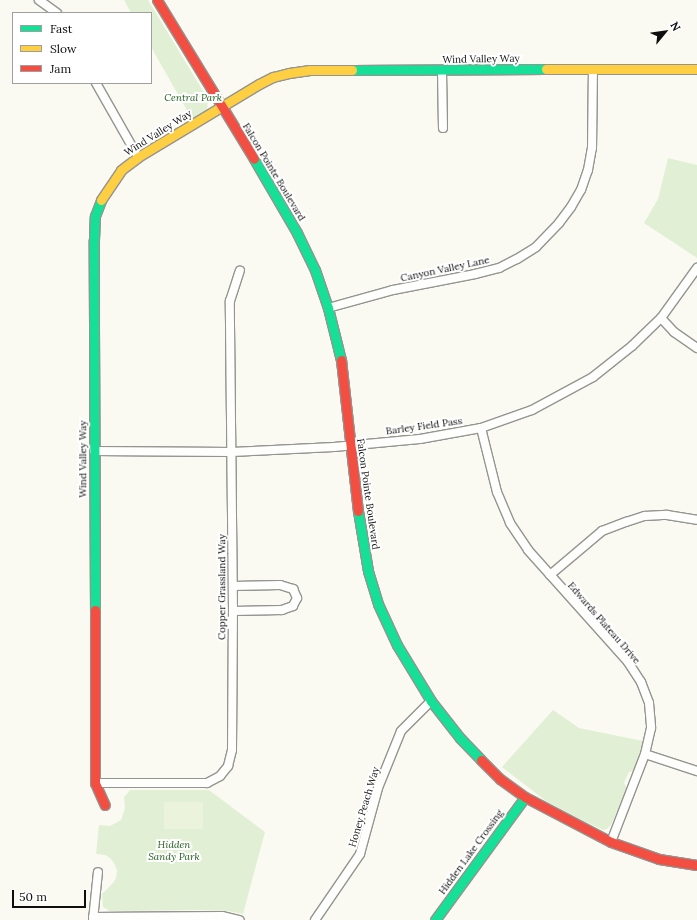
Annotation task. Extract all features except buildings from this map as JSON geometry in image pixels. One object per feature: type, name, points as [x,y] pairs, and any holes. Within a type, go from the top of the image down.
[{"type":"street","points":[[39,0],[56,12]]},
{"type":"street","name":"Falcon Pointe Boulevard","points":[[157,0],[297,233],[315,270],[328,308],[340,356],[361,534],[368,571],[378,604],[397,646],[431,700],[460,738],[500,779],[524,797],[611,842],[659,859],[697,865]]},
{"type":"street","name":"Canyon Valley Lane","points":[[328,308],[393,290],[499,268],[536,247],[559,223],[571,207],[581,190],[588,170],[592,148],[593,69]]},
{"type":"street","name":"Wind Valley Way","points":[[105,805],[95,783],[95,216],[101,199],[121,170],[138,157],[259,84],[273,77],[288,73],[310,70],[442,71],[697,69]]},
{"type":"street","points":[[442,71],[443,128]]},
{"type":"street","points":[[97,84],[138,157]]},
{"type":"street","name":"Barley Field Pass","points":[[94,451],[232,452],[350,446],[420,439],[481,428],[532,410],[593,377],[632,346],[661,318],[697,268]]},
{"type":"street","name":"Copper Grassland Way","points":[[95,783],[207,783],[220,776],[228,766],[232,750],[233,611],[230,301],[240,271]]},
{"type":"street","points":[[661,318],[674,332],[697,348]]},
{"type":"street","name":"Edwards Plateau Drive","points":[[481,428],[497,492],[510,523],[528,550],[628,662],[641,682],[649,703],[651,728],[645,754],[611,842]]},
{"type":"street","points":[[550,575],[602,532],[626,522],[645,516],[667,515],[697,520]]},
{"type":"street","points":[[233,586],[280,585],[292,589],[297,598],[293,606],[282,610],[233,611]]},
{"type":"street","name":"Honey Peach Way","points":[[314,920],[360,854],[378,788],[401,731],[431,700]]},
{"type":"street","points":[[645,754],[697,771]]},
{"type":"street","name":"Hidden Lake Crossing","points":[[435,920],[524,797]]},
{"type":"street","points":[[98,872],[93,918],[222,916],[240,920]]},
{"type":"green space","name":"Central Park","points":[[124,0],[148,0],[208,99],[207,110],[192,119],[152,49],[152,12],[130,12]]},
{"type":"green space","points":[[668,158],[697,165],[697,258],[644,223],[658,199]]},
{"type":"green space","points":[[553,710],[579,728],[643,741],[633,771],[629,772],[624,783],[627,788],[611,825],[607,829],[603,830],[546,801],[502,767]]},
{"type":"green space","name":"Hidden Sandy Park","points":[[130,790],[209,790],[265,832],[243,914],[228,911],[199,910],[110,911],[103,907],[102,894],[113,883],[116,878],[117,870],[110,858],[105,855],[96,854],[99,825],[110,826],[121,820],[125,808],[124,797]]},
{"type":"green space","points":[[164,802],[203,802],[203,829],[164,829]]},
{"type":"traffic: fast","points":[[352,70],[546,69]]},
{"type":"traffic: fast","points":[[254,159],[297,233],[315,270],[328,308],[341,360]]},
{"type":"traffic: fast","points":[[95,610],[94,240],[95,216],[101,200]]},
{"type":"traffic: fast","points":[[358,511],[368,571],[378,604],[397,645],[431,701],[460,738],[481,760]]},
{"type":"traffic: fast","points":[[435,920],[525,797]]},
{"type":"traffic: slow","points":[[546,69],[697,69]]},
{"type":"traffic: slow","points":[[101,200],[121,170],[138,157],[259,84],[273,77],[289,73],[310,70],[352,70]]},
{"type":"traffic: jam","points":[[157,0],[254,159]]},
{"type":"traffic: jam","points":[[341,360],[358,511]]},
{"type":"traffic: jam","points":[[95,610],[95,783],[105,805]]},
{"type":"traffic: jam","points":[[481,760],[500,779],[525,797],[611,842],[659,859],[697,865]]}]
